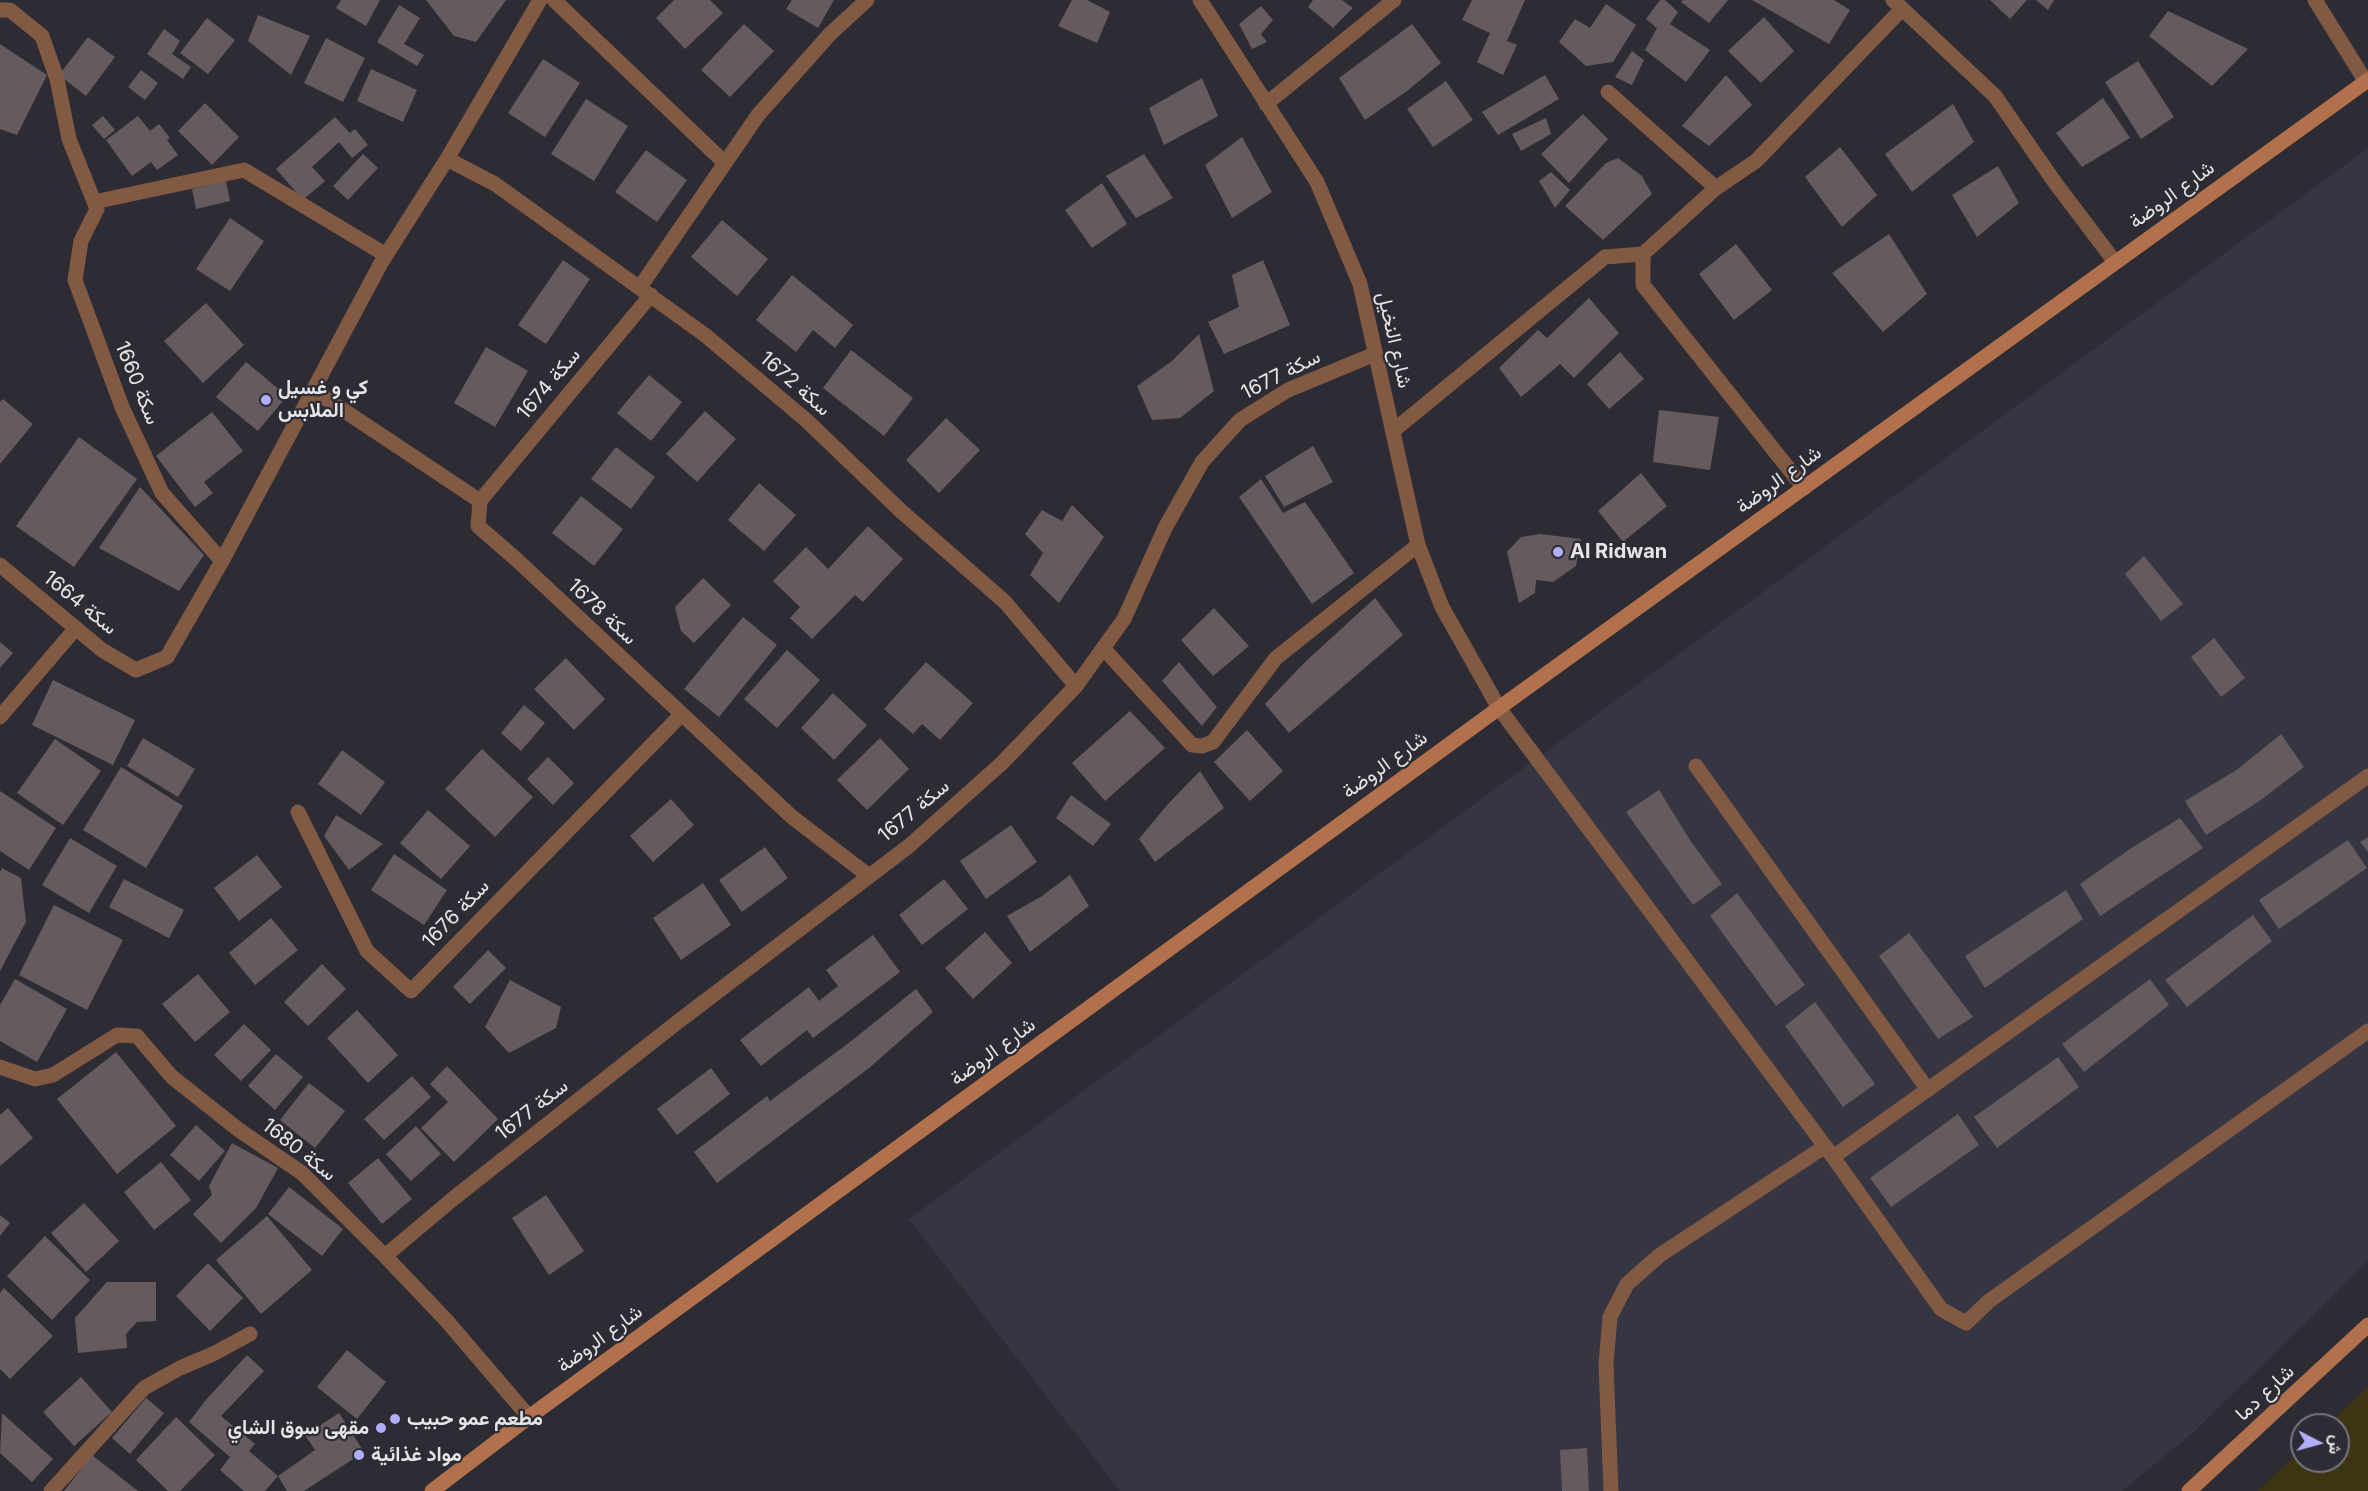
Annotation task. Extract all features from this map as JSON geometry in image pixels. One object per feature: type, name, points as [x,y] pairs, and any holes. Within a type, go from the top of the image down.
[{"type":"main road","name":"شارع الروضة","points":[[432,1491],[529,1417],[1499,708],[2367,81]]},
{"type":"main road","name":"شارع دما","points":[[2189,1491],[2368,1325]]},
{"type":"street","points":[[222,561],[386,255],[447,159],[540,0]]},
{"type":"street","points":[[554,0],[725,164]]},
{"type":"street","name":"سكة 1674","points":[[480,501],[645,291],[758,115],[830,34],[867,0]]},
{"type":"street","name":"شارع النخيل","points":[[1200,0],[1317,182],[1360,284],[1418,545],[1442,608],[1499,708],[1941,1308],[1966,1323],[1989,1301],[2368,1031]]},
{"type":"street","points":[[1266,104],[1394,0]]},
{"type":"street","points":[[2315,0],[2367,81]]},
{"type":"street","points":[[1393,431],[1605,257],[1643,254],[1716,188],[1756,161],[1898,4],[1995,96],[2056,184],[2115,262]]},
{"type":"street","points":[[0,10],[10,10],[42,36],[57,78],[69,138],[94,202],[244,170],[386,255]]},
{"type":"street","points":[[1608,92],[1716,188]]},
{"type":"street","name":"سكة 1672","points":[[447,159],[495,184],[705,335],[806,420],[901,511],[1005,602],[1076,686]]},
{"type":"street","name":"سكة 1660","points":[[94,202],[97,209],[81,241],[75,280],[89,320],[122,407],[162,493],[222,561]]},
{"type":"street","points":[[1643,254],[1643,285],[1804,488]]},
{"type":"street","name":"سكة 1677","points":[[385,1256],[454,1198],[675,1024],[909,846],[1002,763],[1076,686],[1124,619],[1165,528],[1202,462],[1240,420],[1287,390],[1375,354]]},
{"type":"street","points":[[313,390],[480,501]]},
{"type":"street","name":"سكة 1678","points":[[480,501],[478,526],[792,817],[869,876]]},
{"type":"street","points":[[1103,648],[1192,745],[1202,746],[1213,741],[1276,658],[1418,545]]},
{"type":"street","name":"سكة 1664","points":[[0,565],[102,650],[136,670],[167,657],[222,561]]},
{"type":"street","points":[[0,717],[76,628]]},
{"type":"street","name":"سكة 1676","points":[[298,812],[367,951],[411,991],[682,714]]},
{"type":"street","points":[[1696,766],[1928,1090]]},
{"type":"street","points":[[1611,1491],[1606,1364],[1610,1317],[1627,1284],[1660,1256],[1928,1090],[2368,776]]},
{"type":"street","name":"سكة 1680","points":[[0,1067],[35,1079],[52,1076],[117,1035],[137,1036],[172,1077],[239,1130],[302,1173],[446,1320],[529,1417]]},
{"type":"street","points":[[51,1491],[144,1388],[250,1334]]},
{"type":"shaded area","points":[[2368,148],[2368,1261],[2194,1432],[2122,1491],[1120,1491],[909,1219]]},
{"type":"sand","points":[[2368,1387],[2368,1491],[2257,1491],[2290,1460],[2290,1473],[2350,1473],[2350,1413],[2341,1413]]},
{"type":"building","points":[[341,0],[380,0],[366,26],[336,8]]},
{"type":"building","points":[[426,0],[506,0],[476,42],[454,36]]},
{"type":"building","points":[[674,0],[710,0],[723,13],[685,49],[656,18]]},
{"type":"building","points":[[792,0],[834,0],[818,28],[786,9]]},
{"type":"building","points":[[1072,0],[1087,0],[1110,12],[1097,43],[1058,26]]},
{"type":"building","points":[[1313,0],[1342,0],[1353,8],[1333,28],[1308,7]]},
{"type":"building","points":[[1472,0],[1525,0],[1507,41],[1517,45],[1503,75],[1477,62],[1490,33],[1462,20]]},
{"type":"building","points":[[1660,0],[1665,0],[1678,12],[1670,24],[1710,50],[1686,82],[1645,50],[1657,28],[1646,19]]},
{"type":"building","points":[[1683,0],[1728,0],[1709,23],[1681,2]]},
{"type":"building","points":[[1752,0],[1834,0],[1850,10],[1829,44]]},
{"type":"building","points":[[1990,0],[2027,0],[2010,19]]},
{"type":"building","points":[[2036,0],[2054,0],[2048,10]]},
{"type":"building","points":[[1606,4],[1636,25],[1613,62],[1586,66],[1559,42],[1575,19],[1590,28]]},
{"type":"building","points":[[399,5],[420,18],[404,44],[424,55],[417,66],[377,42]]},
{"type":"building","points":[[1261,6],[1273,20],[1261,34],[1267,42],[1252,49],[1239,24]]},
{"type":"building","points":[[2168,11],[2248,49],[2212,86],[2149,36]]},
{"type":"building","points":[[258,15],[310,36],[291,75],[248,41]]},
{"type":"building","points":[[1764,17],[1794,51],[1761,83],[1728,51]]},
{"type":"building","points":[[207,18],[235,40],[208,74],[180,53]]},
{"type":"building","points":[[744,24],[774,51],[730,97],[701,70]]},
{"type":"building","points":[[1412,24],[1441,63],[1407,91],[1365,120],[1339,78]]},
{"type":"building","points":[[164,29],[180,41],[172,54],[191,67],[183,79],[147,54]]},
{"type":"building","points":[[88,37],[115,57],[86,96],[59,75]]},
{"type":"building","points":[[326,38],[365,58],[343,102],[304,83]]},
{"type":"building","points":[[0,44],[47,75],[17,135],[0,129]]},
{"type":"building","points":[[1632,51],[1644,60],[1632,85],[1615,77]]},
{"type":"building","points":[[543,59],[580,83],[545,137],[508,113]]},
{"type":"building","points":[[2138,61],[2174,117],[2141,139],[2105,82]]},
{"type":"building","points":[[371,69],[417,90],[403,122],[357,101]]},
{"type":"building","points":[[141,70],[158,83],[145,100],[128,87]]},
{"type":"building","points":[[1545,75],[1559,99],[1498,135],[1482,112]]},
{"type":"building","points":[[1726,75],[1752,105],[1709,146],[1682,126]]},
{"type":"building","points":[[1202,78],[1218,116],[1164,145],[1149,108]]},
{"type":"building","points":[[1446,81],[1473,120],[1433,147],[1407,109]]},
{"type":"building","points":[[2103,98],[2130,138],[2082,167],[2056,133]]},
{"type":"building","points":[[586,99],[628,126],[594,181],[551,154]]},
{"type":"building","points":[[205,103],[239,137],[212,165],[178,131]]},
{"type":"building","points":[[1953,104],[1974,142],[1912,192],[1885,154]]},
{"type":"building","points":[[1583,114],[1608,139],[1569,183],[1541,154]]},
{"type":"building","points":[[103,116],[115,130],[104,139],[92,125]]},
{"type":"building","points":[[138,116],[150,131],[159,124],[170,138],[167,140],[178,155],[157,170],[151,162],[132,176],[106,140]]},
{"type":"building","points":[[335,117],[350,133],[355,129],[368,145],[352,158],[339,142],[312,167],[325,181],[303,200],[276,169]]},
{"type":"building","points":[[1546,118],[1551,134],[1521,151],[1512,134]]},
{"type":"building","points":[[1242,137],[1272,192],[1232,218],[1205,165]]},
{"type":"building","points":[[1840,147],[1877,195],[1842,227],[1805,177]]},
{"type":"building","points":[[646,150],[687,180],[657,222],[615,192]]},
{"type":"building","points":[[363,154],[378,168],[348,200],[333,186]]},
{"type":"building","points":[[1144,154],[1173,198],[1136,218],[1106,176]]},
{"type":"building","points":[[1618,158],[1642,176],[1652,194],[1603,240],[1565,206],[1606,163]]},
{"type":"building","points":[[1998,166],[2019,203],[1977,237],[1952,195]]},
{"type":"building","points":[[1551,172],[1570,190],[1555,208],[1539,181]]},
{"type":"building","points":[[226,181],[230,201],[196,209],[192,189]]},
{"type":"building","points":[[1102,183],[1127,224],[1092,248],[1065,210]]},
{"type":"building","points":[[230,218],[264,241],[230,291],[196,269]]},
{"type":"building","points":[[722,220],[768,259],[737,296],[691,257]]},
{"type":"building","points":[[1889,234],[1927,294],[1883,332],[1832,273]]},
{"type":"building","points":[[1736,244],[1772,290],[1734,320],[1699,274]]},
{"type":"building","points":[[563,260],[590,279],[546,344],[518,325]]},
{"type":"building","points":[[1263,260],[1290,325],[1224,354],[1208,322],[1239,307],[1232,275]]},
{"type":"building","points":[[792,275],[853,325],[835,348],[813,330],[796,352],[756,320]]},
{"type":"building","points":[[1589,298],[1619,333],[1574,378],[1560,364],[1521,397],[1499,368],[1538,330],[1547,338]]},
{"type":"building","points":[[206,303],[244,345],[203,383],[164,341]]},
{"type":"building","points":[[1199,334],[1214,391],[1180,418],[1152,420],[1137,386],[1172,361]]},
{"type":"building","points":[[486,347],[528,371],[495,427],[454,403]]},
{"type":"building","points":[[851,350],[913,398],[884,436],[823,388]]},
{"type":"building","points":[[1620,352],[1644,379],[1609,409],[1587,384]]},
{"type":"building","points":[[246,362],[287,396],[258,431],[216,397]]},
{"type":"building","points":[[649,375],[682,402],[651,441],[617,413]]},
{"type":"building","points":[[3,399],[33,424],[0,464],[0,402]]},
{"type":"building","points":[[1659,410],[1719,417],[1710,470],[1653,462]]},
{"type":"building","points":[[705,411],[736,439],[697,482],[666,454]]},
{"type":"building","points":[[212,412],[243,451],[204,482],[213,493],[195,507],[156,456]]},
{"type":"building","points":[[946,418],[980,450],[939,493],[906,460]]},
{"type":"building","points":[[79,437],[137,479],[74,567],[16,526]]},
{"type":"building","points":[[1313,446],[1333,482],[1284,507],[1265,476]]},
{"type":"building","points":[[616,447],[655,477],[631,509],[591,479]]},
{"type":"building","points":[[1641,473],[1667,506],[1623,542],[1598,511]]},
{"type":"building","points":[[1261,479],[1283,513],[1305,502],[1354,573],[1312,604],[1239,497]]},
{"type":"building","points":[[759,483],[796,515],[764,551],[728,520]]},
{"type":"building","points":[[140,487],[204,555],[179,591],[99,548]]},
{"type":"building","points":[[581,496],[623,529],[594,566],[552,533]]},
{"type":"building","points":[[1072,505],[1104,537],[1059,603],[1030,575],[1043,553],[1025,534],[1042,510],[1062,521]]},
{"type":"building","points":[[868,526],[903,559],[863,602],[855,595],[812,639],[790,618],[800,607],[773,581],[806,547],[828,569]]},
{"type":"building","points":[[1540,534],[1581,539],[1576,566],[1553,582],[1536,580],[1535,593],[1519,603],[1507,552],[1521,537]]},
{"type":"building","points":[[2144,556],[2183,604],[2161,621],[2125,574]]},
{"type":"building","points":[[703,578],[731,605],[694,643],[681,631],[675,607]]},
{"type":"building","points":[[1375,598],[1403,635],[1289,733],[1265,704],[1304,663]]},
{"type":"building","points":[[1214,608],[1249,646],[1213,676],[1181,640]]},
{"type":"building","points":[[743,617],[777,645],[719,717],[684,689]]},
{"type":"building","points":[[2214,638],[2245,678],[2221,697],[2191,657]]},
{"type":"building","points":[[0,642],[13,653],[0,668]]},
{"type":"building","points":[[787,650],[820,680],[777,728],[744,699]]},
{"type":"building","points":[[566,658],[605,699],[574,730],[534,689]]},
{"type":"building","points":[[926,662],[973,703],[940,740],[922,724],[913,734],[884,709]]},
{"type":"building","points":[[1179,662],[1217,707],[1202,726],[1162,681]]},
{"type":"building","points":[[53,680],[135,720],[113,765],[32,725]]},
{"type":"building","points":[[833,693],[867,725],[834,760],[801,728]]},
{"type":"building","points":[[524,705],[545,723],[521,751],[501,733]]},
{"type":"building","points":[[1130,711],[1165,748],[1105,801],[1072,763]]},
{"type":"building","points":[[1247,730],[1283,771],[1250,801],[1214,762]]},
{"type":"building","points":[[2281,734],[2304,767],[2258,802],[2206,835],[2185,801],[2238,769]]},
{"type":"building","points":[[143,738],[195,769],[178,797],[127,766]]},
{"type":"building","points":[[880,738],[909,769],[867,810],[837,780]]},
{"type":"building","points":[[55,739],[101,771],[63,825],[17,793]]},
{"type":"building","points":[[482,749],[533,797],[495,837],[445,789]]},
{"type":"building","points":[[342,750],[385,782],[361,815],[318,784]]},
{"type":"building","points":[[548,757],[574,783],[553,805],[527,779]]},
{"type":"building","points":[[121,767],[183,806],[146,868],[83,830]]},
{"type":"building","points":[[1200,771],[1224,808],[1155,862],[1139,839]]},
{"type":"building","points":[[1659,790],[1690,840],[1722,884],[1693,905],[1626,812]]},
{"type":"building","points":[[0,791],[56,828],[29,870],[0,851]]},
{"type":"building","points":[[1071,795],[1111,824],[1093,846],[1056,818]]},
{"type":"building","points":[[671,799],[694,825],[653,862],[630,836]]},
{"type":"building","points":[[428,810],[470,846],[441,879],[400,843]]},
{"type":"building","points":[[336,815],[383,844],[349,870],[324,836]]},
{"type":"building","points":[[2180,818],[2203,848],[2100,916],[2080,884]]},
{"type":"building","points":[[1011,825],[1037,862],[986,899],[960,861]]},
{"type":"building","points":[[2368,837],[2368,852],[2360,842]]},
{"type":"building","points":[[70,838],[117,866],[89,913],[42,885]]},
{"type":"building","points":[[2348,840],[2367,868],[2279,929],[2259,900]]},
{"type":"building","points":[[765,847],[788,878],[742,912],[719,880]]},
{"type":"building","points":[[394,854],[447,890],[424,925],[371,890]]},
{"type":"building","points":[[257,855],[282,887],[239,921],[214,888]]},
{"type":"building","points":[[2,868],[21,878],[26,922],[0,971],[0,872]]},
{"type":"building","points":[[1070,875],[1089,906],[1030,952],[1007,916],[1042,896]]},
{"type":"building","points":[[124,879],[184,910],[169,938],[109,907]]},
{"type":"building","points":[[944,879],[968,909],[922,945],[899,915]]},
{"type":"building","points":[[703,883],[731,925],[681,960],[653,918]]},
{"type":"building","points":[[2066,890],[2083,919],[1985,988],[1965,956]]},
{"type":"building","points":[[1737,893],[1805,985],[1776,1006],[1710,916]]},
{"type":"building","points":[[54,905],[123,940],[87,1010],[19,975]]},
{"type":"building","points":[[2253,915],[2272,941],[2187,1007],[2165,980]]},
{"type":"building","points":[[271,918],[298,950],[255,985],[229,953]]},
{"type":"building","points":[[985,932],[1012,963],[973,999],[945,968]]},
{"type":"building","points":[[1909,933],[1973,1017],[1938,1039],[1879,956]]},
{"type":"building","points":[[873,935],[900,972],[813,1038],[807,1030],[761,1066],[740,1040],[809,987],[819,1001],[838,986],[826,970]]},
{"type":"building","points":[[488,950],[506,968],[470,1004],[453,987]]},
{"type":"building","points":[[322,964],[346,989],[308,1026],[284,1002]]},
{"type":"building","points":[[198,974],[230,1012],[195,1042],[162,1004]]},
{"type":"building","points":[[15,979],[67,1009],[37,1062],[0,1041],[0,1005]]},
{"type":"building","points":[[2150,979],[2169,1005],[2084,1072],[2062,1044]]},
{"type":"building","points":[[510,980],[561,1007],[556,1028],[509,1053],[485,1027]]},
{"type":"building","points":[[916,989],[933,1012],[869,1068],[717,1183],[694,1152],[767,1096],[770,1101],[850,1042]]},
{"type":"building","points":[[1815,1002],[1875,1084],[1843,1107],[1785,1026]]},
{"type":"building","points":[[357,1010],[398,1055],[368,1083],[327,1038]]},
{"type":"building","points":[[244,1024],[271,1050],[241,1081],[214,1055]]},
{"type":"building","points":[[116,1052],[176,1126],[117,1174],[57,1099]]},
{"type":"building","points":[[276,1054],[303,1077],[275,1110],[248,1086]]},
{"type":"building","points":[[2058,1057],[2079,1087],[1997,1148],[1974,1117]]},
{"type":"building","points":[[447,1066],[498,1119],[454,1162],[421,1128],[448,1102],[430,1084]]},
{"type":"building","points":[[711,1068],[730,1094],[677,1135],[657,1109]]},
{"type":"building","points":[[412,1076],[431,1097],[384,1140],[364,1119]]},
{"type":"building","points":[[309,1083],[345,1111],[315,1148],[280,1120]]},
{"type":"building","points":[[8,1108],[33,1138],[0,1166],[0,1115]]},
{"type":"building","points":[[1958,1114],[1979,1145],[1891,1207],[1870,1178]]},
{"type":"building","points":[[196,1125],[225,1151],[199,1181],[170,1155]]},
{"type":"building","points":[[416,1126],[441,1154],[411,1181],[386,1154]]},
{"type":"building","points":[[232,1143],[278,1168],[256,1208],[221,1243],[193,1214],[212,1195],[209,1186]]},
{"type":"building","points":[[378,1158],[412,1199],[382,1224],[348,1183]]},
{"type":"building","points":[[161,1162],[191,1200],[154,1230],[124,1192]]},
{"type":"building","points":[[289,1187],[343,1229],[322,1256],[268,1214]]},
{"type":"building","points":[[546,1195],[584,1251],[549,1275],[512,1218]]},
{"type":"building","points":[[84,1203],[119,1241],[86,1272],[51,1233]]},
{"type":"building","points":[[0,1215],[10,1223],[0,1236]]},
{"type":"building","points":[[267,1216],[312,1270],[261,1314],[216,1260]]},
{"type":"building","points":[[45,1236],[90,1280],[52,1320],[7,1276]]},
{"type":"building","points":[[208,1263],[243,1298],[210,1331],[176,1296]]},
{"type":"building","points":[[107,1282],[156,1282],[156,1321],[137,1322],[126,1334],[127,1348],[78,1353],[75,1318]]},
{"type":"building","points":[[4,1288],[53,1336],[10,1379],[0,1369],[0,1293]]},
{"type":"building","points":[[347,1350],[386,1382],[357,1419],[317,1387]]},
{"type":"building","points":[[247,1355],[264,1371],[221,1416],[255,1444],[249,1451],[278,1476],[265,1491],[244,1491],[220,1470],[230,1457],[189,1422]]},
{"type":"building","points":[[81,1377],[112,1412],[74,1446],[43,1412]]},
{"type":"building","points":[[146,1398],[164,1413],[130,1454],[112,1438]]},
{"type":"building","points":[[2,1413],[53,1459],[32,1482],[0,1453]]},
{"type":"building","points":[[339,1413],[364,1452],[304,1491],[287,1491],[278,1476],[315,1450],[305,1435]]},
{"type":"building","points":[[176,1417],[215,1455],[180,1491],[168,1491],[136,1460]]},
{"type":"building","points":[[1587,1448],[1589,1491],[1562,1491],[1560,1450]]},
{"type":"building","points":[[92,1455],[138,1491],[64,1491]]},
{"type":"place","name":"كي و غسيل الملابس","points":[[266,400]]},
{"type":"place","name":"Al Ridwan","points":[[1558,552]]},
{"type":"place","name":"مطعم عمو حبيب","points":[[395,1419]]},
{"type":"place","name":"مقهى سوق الشاي","points":[[381,1428]]},
{"type":"place","name":"مواد غذائية","points":[[359,1455]]}]
